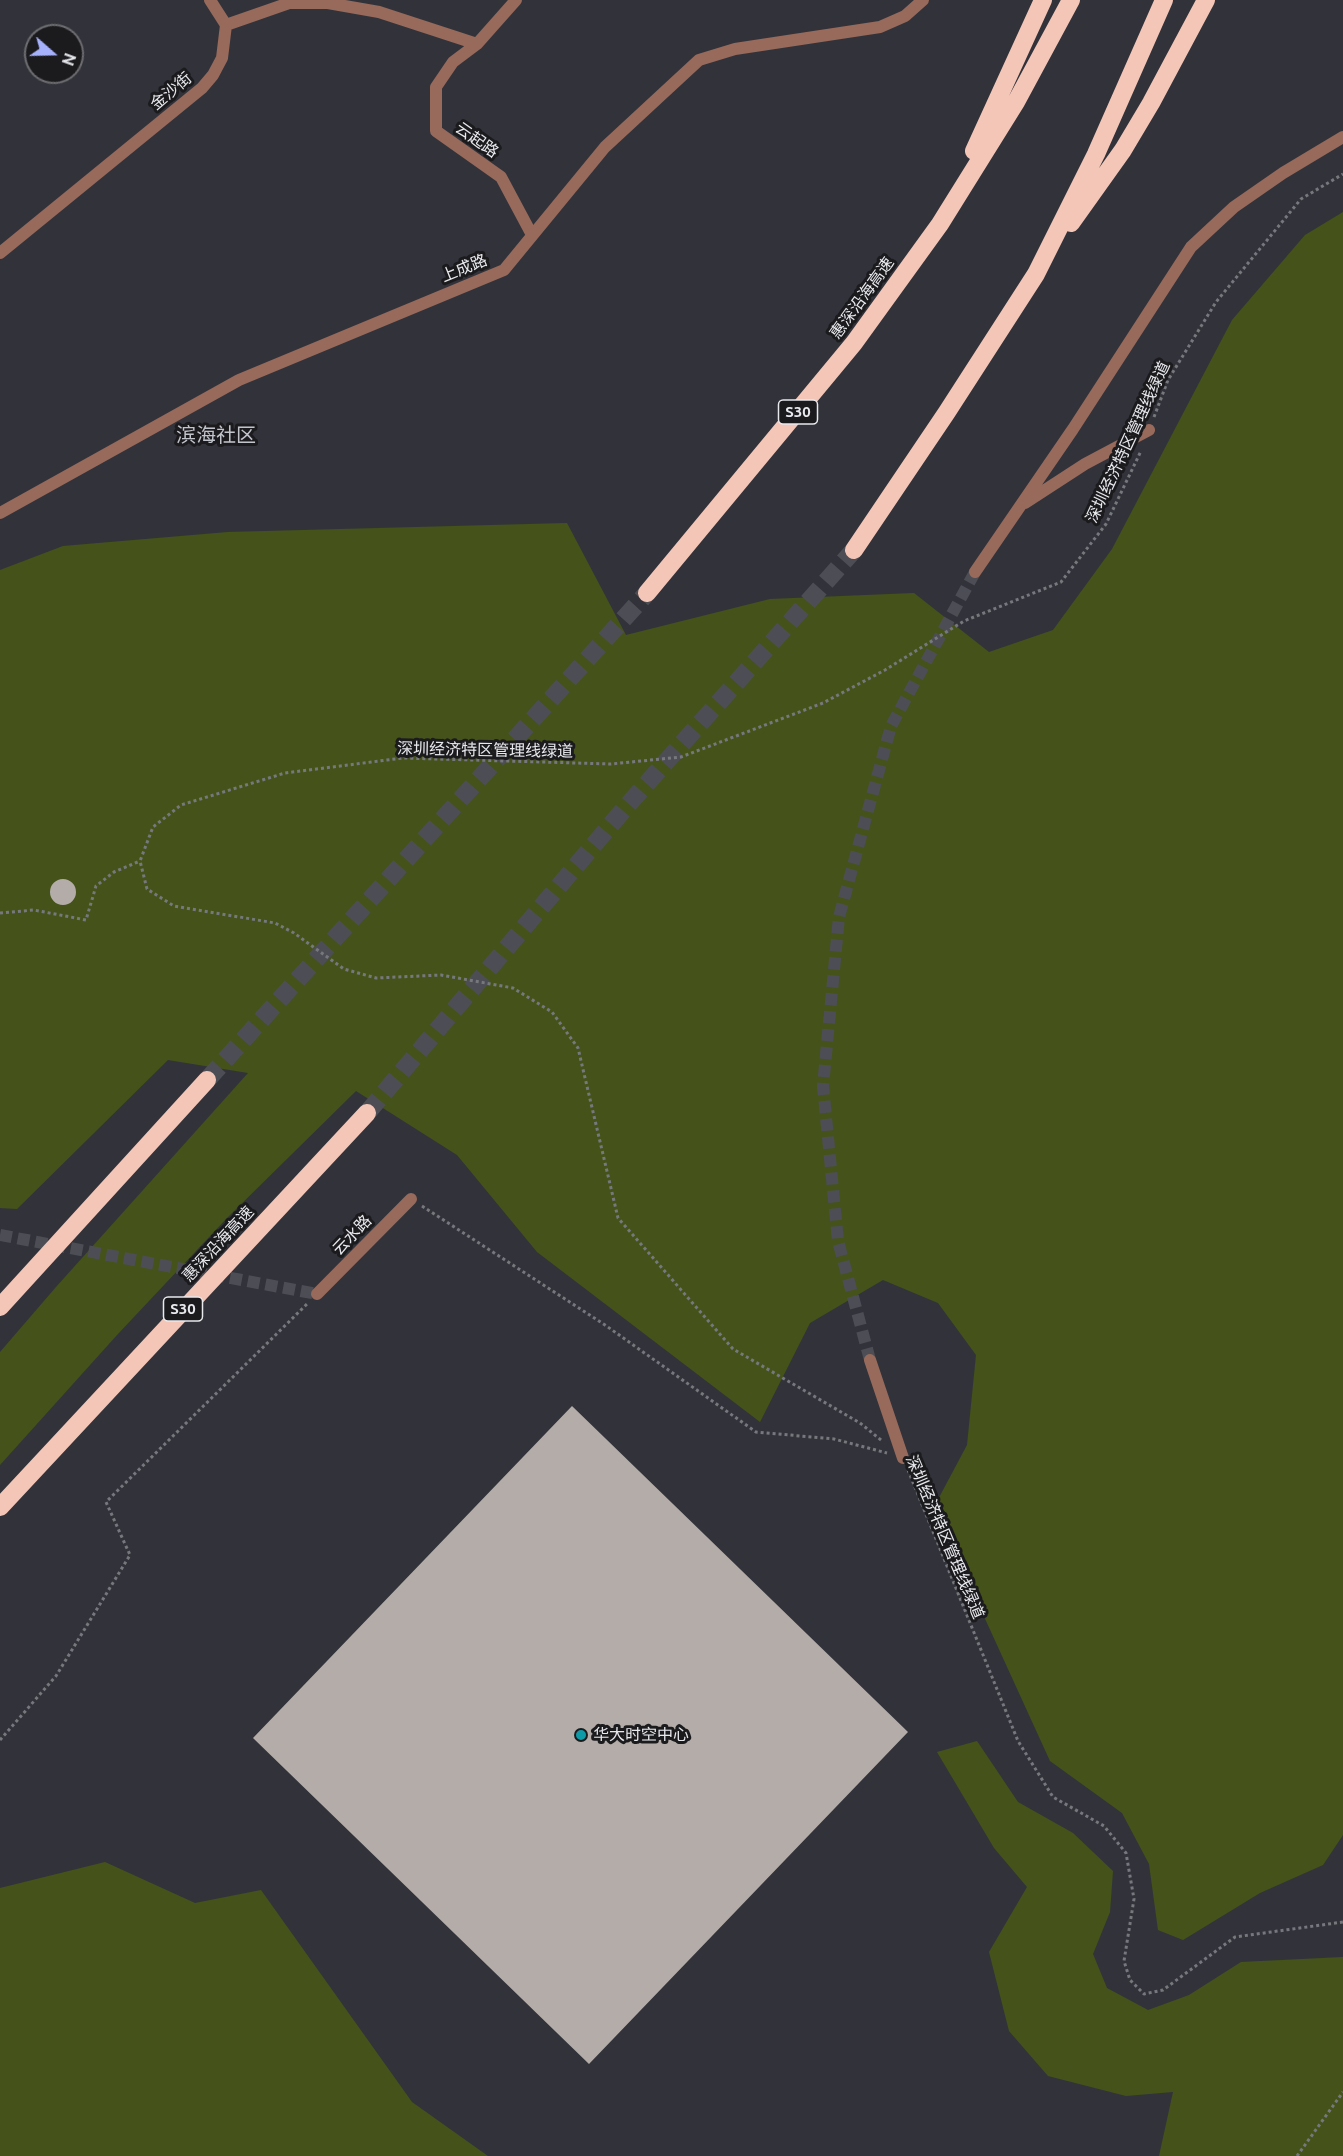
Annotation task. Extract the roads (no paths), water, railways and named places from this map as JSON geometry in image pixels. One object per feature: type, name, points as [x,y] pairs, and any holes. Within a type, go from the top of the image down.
[{"type":"highway","points":[[940,224],[1043,0]]},
{"type":"highway","name":"惠深沿海高速","points":[[647,593],[854,343],[940,224],[1016,102],[1071,0]]},
{"type":"highway","points":[[1036,274],[1096,154],[1164,0]]},
{"type":"highway","points":[[854,550],[1036,274],[1123,150],[1206,0]]},
{"type":"highway","points":[[0,1307],[207,1080]]},
{"type":"highway","name":"惠深沿海高速","points":[[0,1506],[367,1113]]},
{"type":"street","points":[[210,0],[226,25],[289,3],[328,3],[379,12],[477,44],[516,0]]},
{"type":"street","name":"上成路","points":[[0,513],[240,380],[504,270],[605,147],[699,60],[735,48],[880,27],[905,16],[923,0]]},
{"type":"street","name":"金沙街","points":[[0,253],[202,88],[213,75],[222,58],[226,25]]},
{"type":"street","name":"云起路","points":[[477,44],[453,62],[436,87],[436,131],[501,177],[532,235]]},
{"type":"street","points":[[975,572],[1073,429],[1191,247],[1234,207],[1343,136]]},
{"type":"street","points":[[1020,507],[1085,464],[1149,430]]},
{"type":"street","name":"云水路","points":[[317,1294],[411,1199]]},
{"type":"street","points":[[870,1360],[903,1458]]},
{"type":"tunnel","points":[[367,1113],[625,808],[854,550]]},
{"type":"tunnel","points":[[870,1360],[838,1241],[823,1086],[839,917],[891,726],[975,572]]},
{"type":"tunnel","points":[[207,1080],[647,593]]},
{"type":"tunnel","points":[[0,1235],[317,1294]]},
{"type":"place","name":"华大时空中心","points":[[581,1735]]},
{"type":"district","name":"滨海社区","points":[[216,435]]}]
